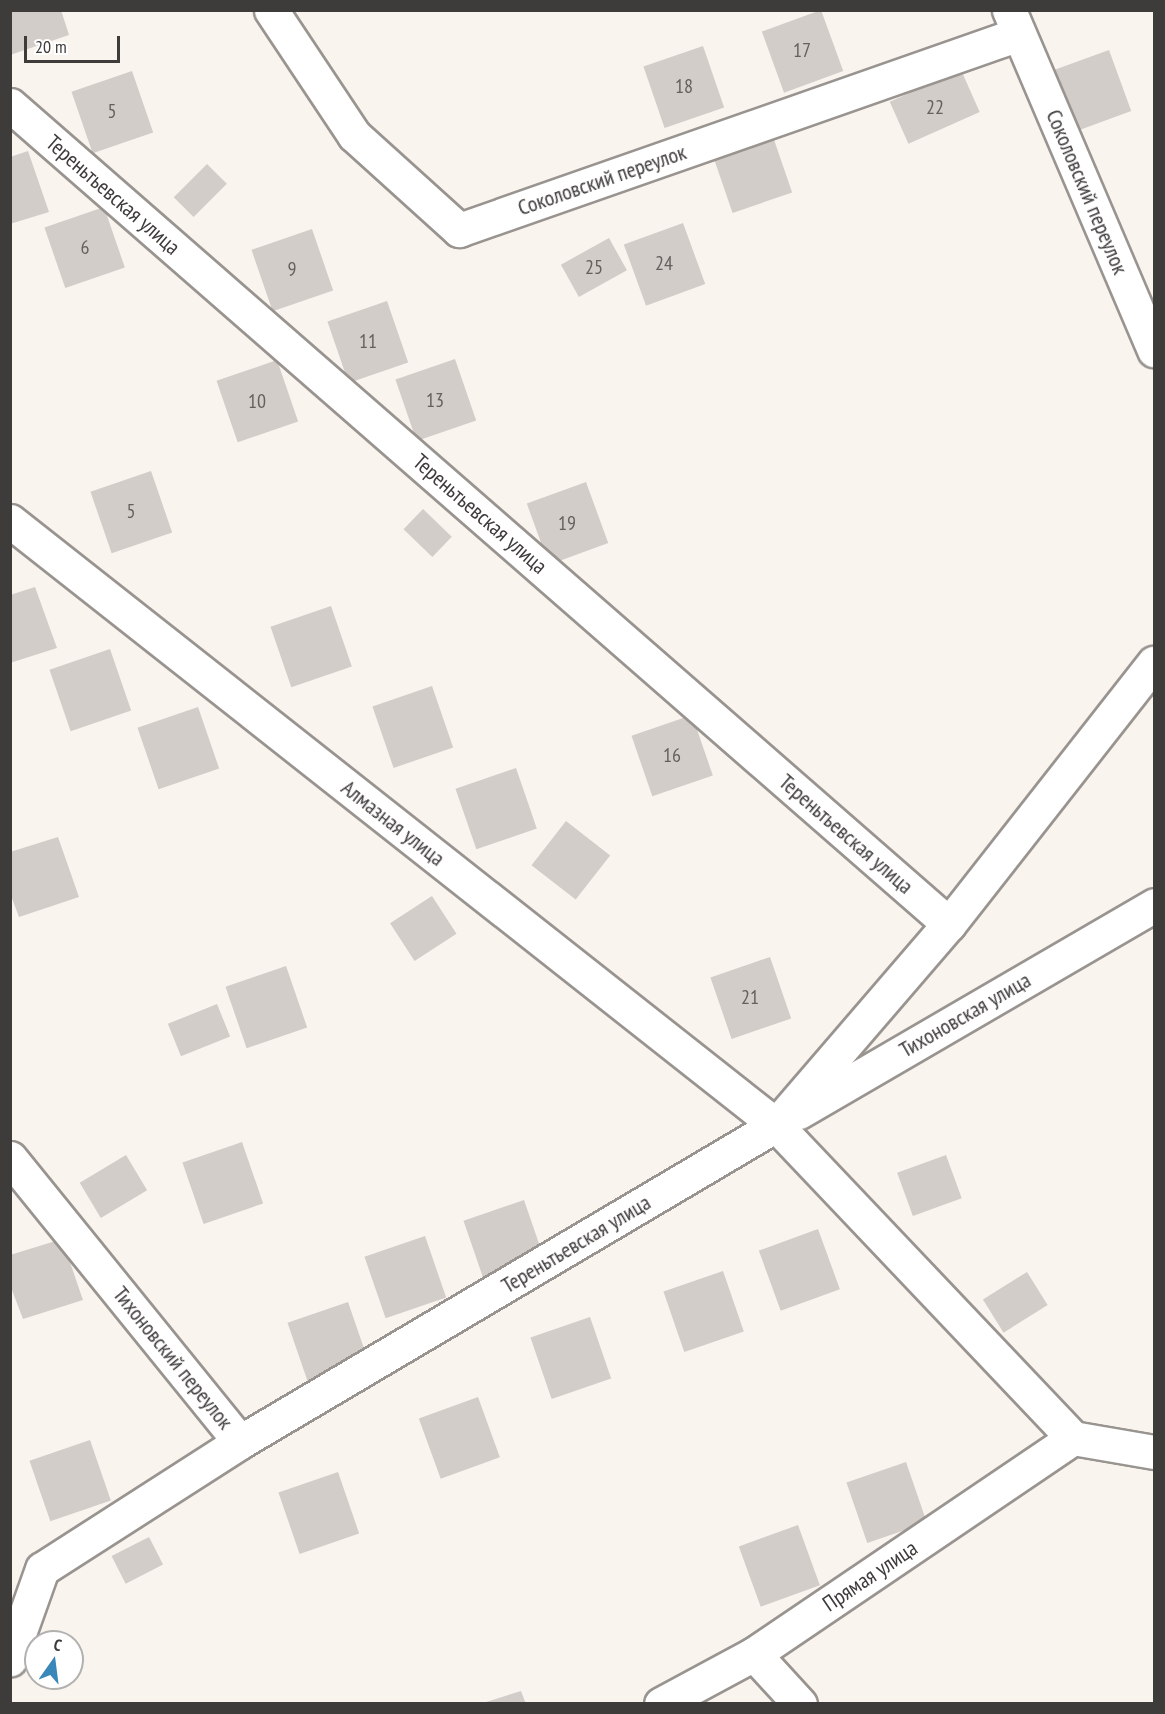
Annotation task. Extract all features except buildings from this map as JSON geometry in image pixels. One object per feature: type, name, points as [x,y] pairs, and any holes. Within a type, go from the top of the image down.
[{"type":"street","name":"Соколовский переулок","points":[[271,10],[354,135],[459,230],[1014,22],[1155,350]]},
{"type":"street","name":"Тереньтьевская улица","points":[[10,105],[949,924]]},
{"type":"street","name":"Алмазная улица","points":[[10,521],[777,1125]]},
{"type":"street","name":"Тереньтьевская улица","points":[[240,1442],[777,1125],[949,924],[1155,663]]},
{"type":"street","name":"Тихоновская улица","points":[[777,1125],[1155,905]]},
{"type":"street","points":[[777,1125],[1073,1438],[1155,1452]]},
{"type":"street","name":"Тихоновский переулок","points":[[10,1158],[240,1442],[42,1569],[10,1659]]},
{"type":"street","name":"Прямая улица","points":[[661,1704],[754,1654],[1073,1438]]},
{"type":"street","points":[[754,1654],[800,1704]]}]
